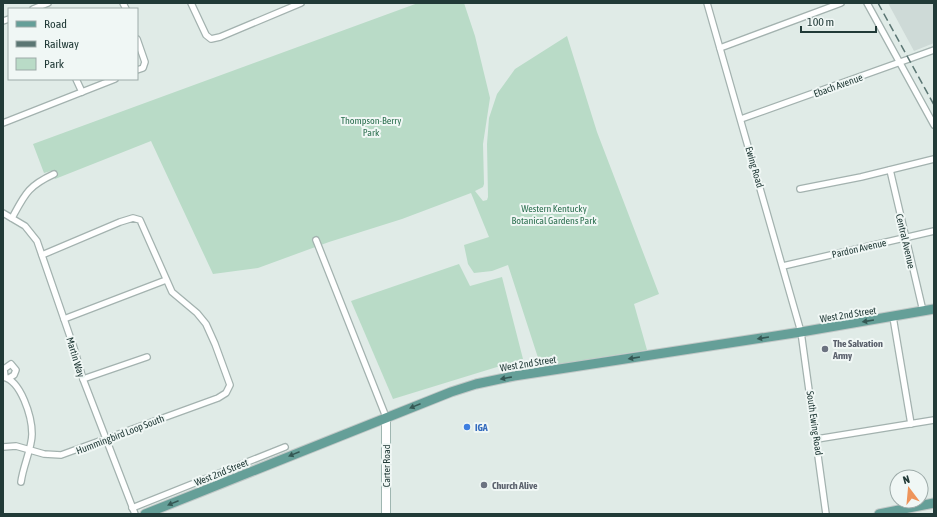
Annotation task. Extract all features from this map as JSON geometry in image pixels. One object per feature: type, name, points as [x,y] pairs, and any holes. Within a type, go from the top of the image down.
[{"type":"main road","name":"West 2nd Street","points":[[145,514],[451,392],[489,381],[801,332],[934,309]]},
{"type":"main road","name":"Carter Road","points":[[386,418],[386,514]]},
{"type":"main road","points":[[879,514],[934,503]]},
{"type":"street","points":[[36,8],[48,3]]},
{"type":"street","points":[[191,3],[206,35],[212,38],[302,3]]},
{"type":"street","name":"Ewing Road","points":[[707,3],[801,332]]},
{"type":"street","points":[[720,48],[841,3]]},
{"type":"street","points":[[867,3],[934,125]]},
{"type":"street","points":[[138,42],[145,62],[142,68],[138,70]]},
{"type":"street","name":"Ebach Avenue","points":[[741,119],[934,50]]},
{"type":"street","points":[[76,80],[82,92]]},
{"type":"street","points":[[3,123],[112,80]]},
{"type":"street","points":[[800,189],[890,170],[934,158]]},
{"type":"street","name":"Central Avenue","points":[[890,170],[923,311]]},
{"type":"street","points":[[12,218],[30,188],[37,182],[54,174]]},
{"type":"street","name":"Martin Way","points":[[3,213],[30,230],[42,256],[83,379],[135,514]]},
{"type":"street","points":[[42,256],[120,222],[133,218],[142,221],[166,280],[64,319]]},
{"type":"street","name":"Pardon Avenue","points":[[783,266],[934,231]]},
{"type":"street","points":[[316,240],[386,418]]},
{"type":"street","name":"Hummingbird Loop South","points":[[3,447],[16,446],[28,448],[44,454],[61,455],[218,398],[226,393],[230,385],[206,324],[197,313],[176,296],[166,280]]},
{"type":"street","points":[[893,317],[911,424]]},
{"type":"street","name":"South Ewing Road","points":[[801,332],[817,439],[826,514]]},
{"type":"street","points":[[83,379],[147,357]]},
{"type":"street","points":[[6,377],[20,390],[30,420],[32,433],[21,482]]},
{"type":"street","points":[[817,439],[934,420]]},
{"type":"street","name":"West 2nd Street","points":[[132,508],[285,447]]},
{"type":"street","points":[[267,455],[269,464]]},
{"type":"shaded area","points":[[888,3],[934,3],[934,43],[914,51]]},
{"type":"green space","name":"Thompson-Berry Park","points":[[418,3],[464,3],[475,36],[490,98],[483,144],[484,184],[483,187],[475,191],[483,201],[487,200],[488,197],[487,144],[489,118],[497,94],[515,69],[567,36],[597,132],[659,294],[634,304],[647,350],[541,367],[508,265],[492,271],[474,273],[468,264],[464,245],[489,237],[471,193],[402,219],[329,242],[258,268],[213,274],[151,141],[55,179],[51,171],[44,173],[33,144]]},
{"type":"green space","points":[[459,264],[470,286],[502,277],[523,359],[393,399],[351,301]]},
{"type":"railway","points":[[878,3],[934,105]]},
{"type":"place","name":"The Salvation Army","points":[[825,349]]},
{"type":"place","name":"IGA","points":[[467,427]]},
{"type":"place","name":"Church Alive","points":[[484,485]]},
{"type":"park label","name":"Western Kentucky Botanical Gardens Park","points":[[554,214]]}]
